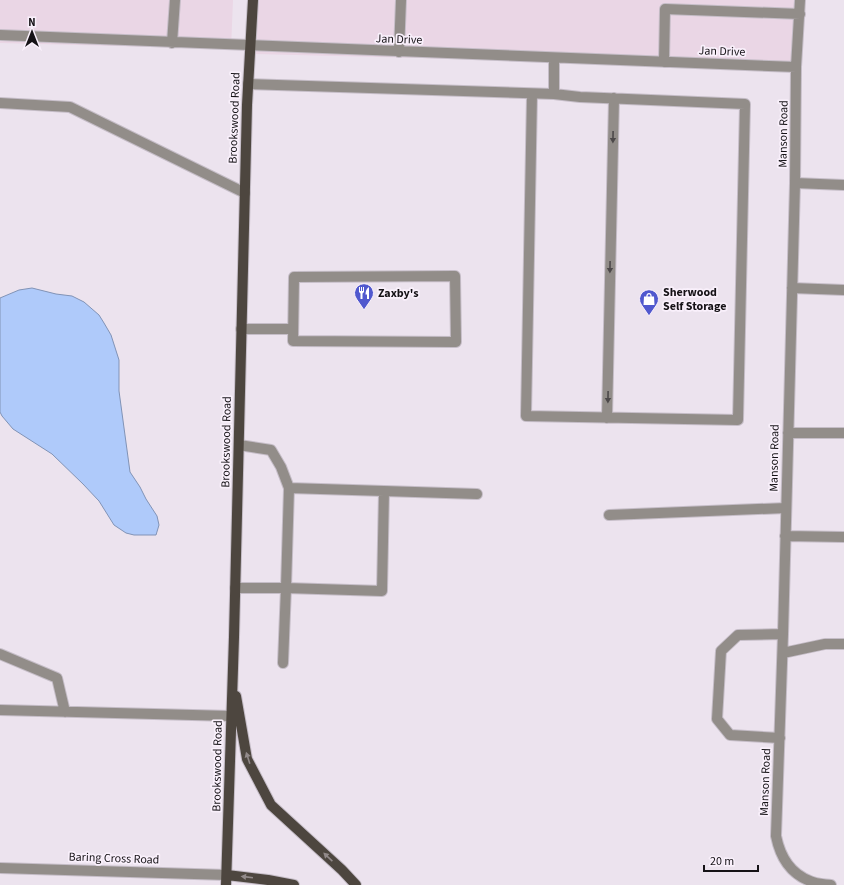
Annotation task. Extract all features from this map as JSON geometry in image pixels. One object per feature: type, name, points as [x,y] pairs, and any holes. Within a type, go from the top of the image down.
[{"type":"main road","name":"Brookswood Road","points":[[226,880],[233,674],[248,84],[253,0]]},
{"type":"main road","points":[[233,674],[247,759],[271,805],[342,870],[356,885]]},
{"type":"main road","points":[[226,880],[268,880],[294,885]]},
{"type":"street","points":[[172,43],[175,0]]},
{"type":"street","points":[[399,52],[401,0]]},
{"type":"street","name":"Manson Road","points":[[800,0],[796,67],[795,183],[783,653],[776,836],[779,850],[787,864],[798,875],[810,882],[831,885]]},
{"type":"street","points":[[664,62],[666,9],[800,14]]},
{"type":"street","name":"Jan Drive","points":[[0,35],[796,67]]},
{"type":"street","points":[[554,58],[554,94]]},
{"type":"street","points":[[248,84],[554,94],[745,104],[738,420],[526,416],[532,94]]},
{"type":"street","points":[[607,418],[614,98]]},
{"type":"street","points":[[0,103],[70,107],[245,193]]},
{"type":"street","points":[[795,183],[844,185]]},
{"type":"street","points":[[455,276],[456,342],[293,341],[293,329],[294,277],[455,276]]},
{"type":"street","points":[[792,288],[844,290]]},
{"type":"street","points":[[241,330],[293,329]]},
{"type":"street","points":[[788,433],[844,433]]},
{"type":"street","points":[[239,445],[271,450],[289,488],[284,662]]},
{"type":"street","points":[[289,488],[477,494]]},
{"type":"street","points":[[235,588],[382,591],[384,491]]},
{"type":"street","points":[[609,515],[786,508]]},
{"type":"street","points":[[785,536],[844,537]]},
{"type":"street","points":[[780,738],[730,735],[717,719],[721,651],[738,635],[783,634]]},
{"type":"street","points":[[783,653],[825,644],[844,644]]},
{"type":"street","points":[[0,654],[57,678],[65,712]]},
{"type":"street","points":[[0,710],[231,716]]},
{"type":"street","name":"Baring Cross Road","points":[[0,868],[226,880]]},
{"type":"shaded area","points":[[0,0],[233,0],[231,49],[0,43]]},
{"type":"shaded area","points":[[251,0],[797,0],[796,67],[249,54]]},
{"type":"water","points":[[32,288],[72,296],[84,302],[99,315],[111,335],[119,360],[119,391],[130,472],[157,516],[159,525],[156,535],[134,535],[126,533],[114,525],[99,501],[83,484],[52,454],[13,429],[2,416],[0,412],[0,298],[19,290]]},
{"type":"place","name":"Zaxby's","points":[[364,310]]},
{"type":"place","name":"Sherwood Self Storage","points":[[649,316]]}]
